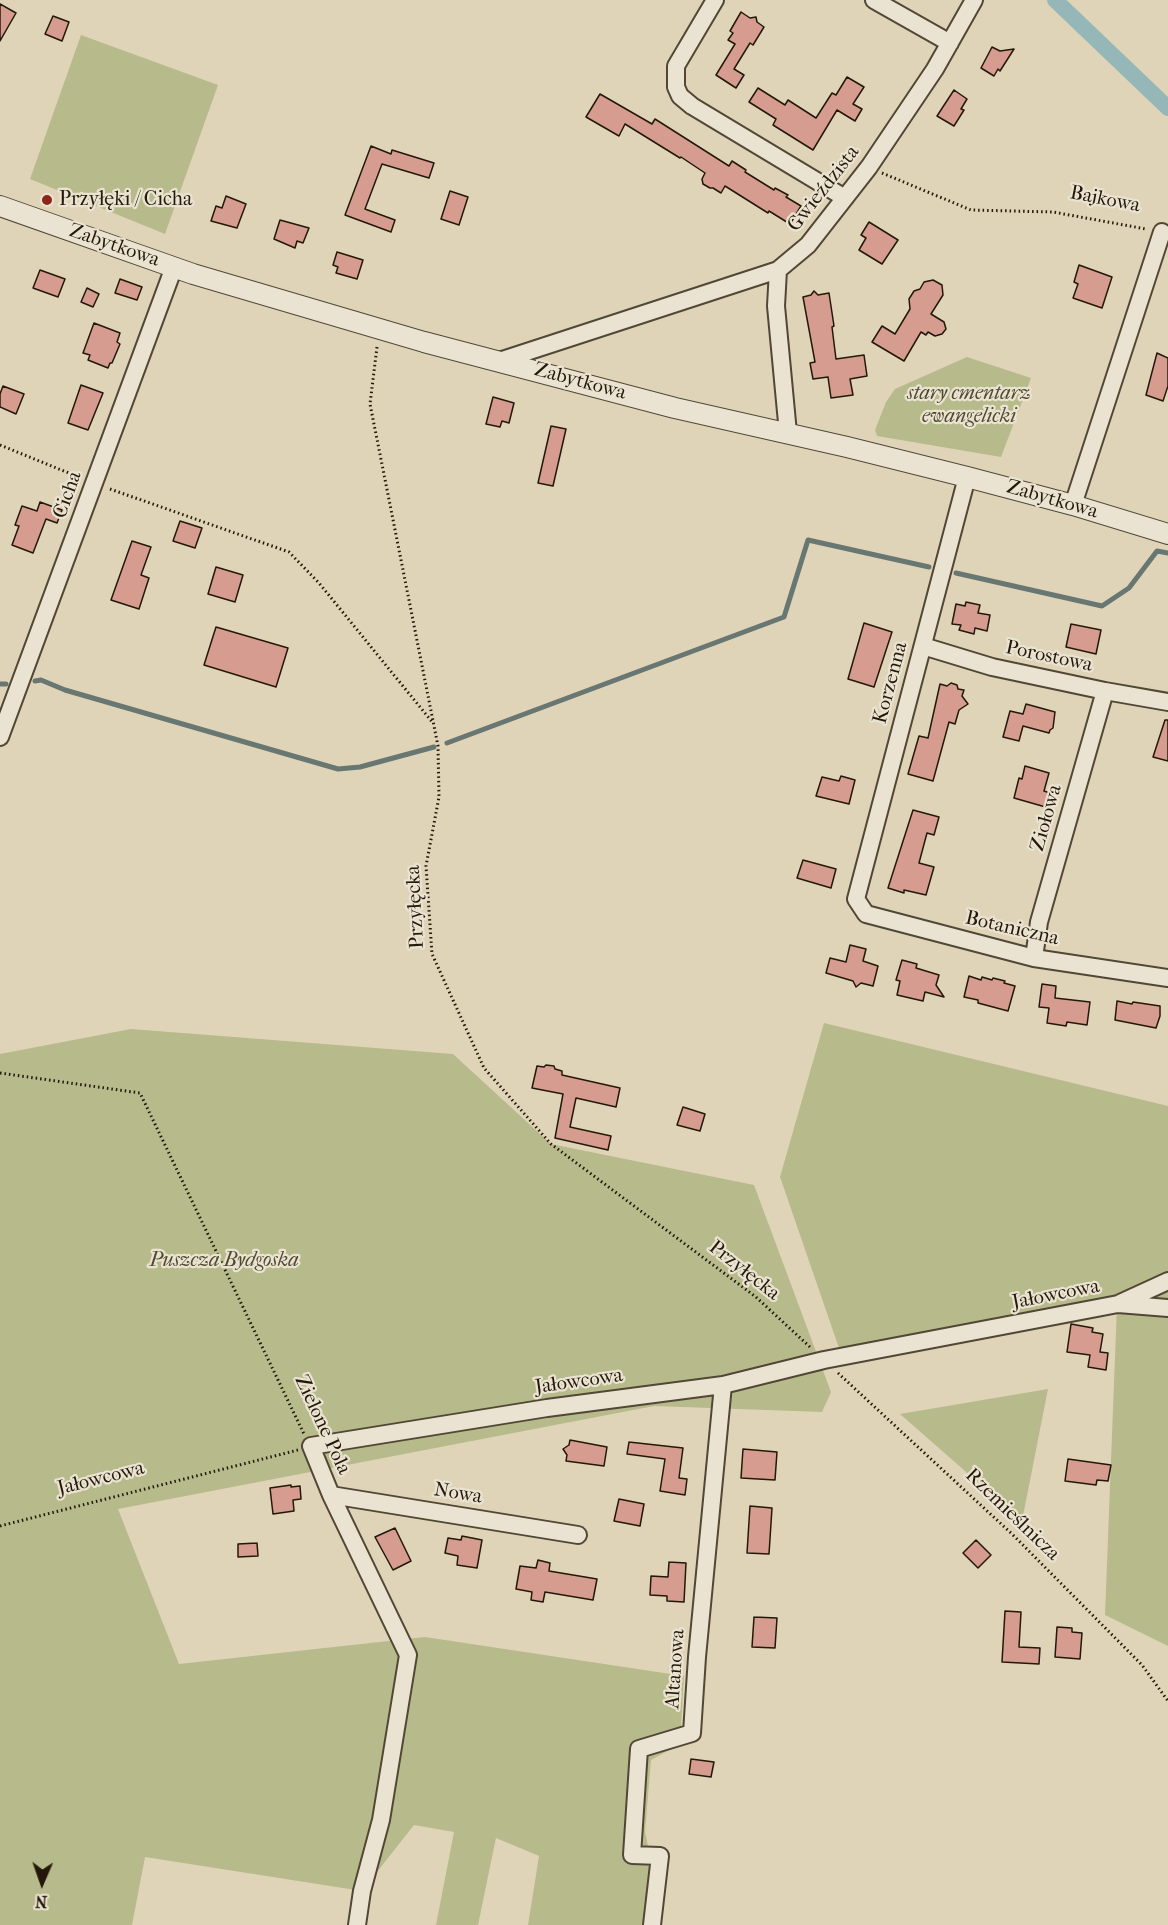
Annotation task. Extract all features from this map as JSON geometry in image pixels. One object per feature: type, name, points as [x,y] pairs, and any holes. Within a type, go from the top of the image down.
[{"type":"street","points":[[715,0],[676,66],[676,87],[680,96],[692,106],[845,198]]},
{"type":"street","points":[[874,0],[950,43]]},
{"type":"street","name":"Gwieździsta","points":[[499,361],[778,270],[808,245],[868,167],[950,43],[974,0]]},
{"type":"street","name":"Zabytkowa","points":[[0,206],[174,267],[424,342],[675,408],[967,477],[1073,505],[1168,534]]},
{"type":"street","name":"Bajkowa","points":[[1073,505],[1162,232]]},
{"type":"street","name":"Cicha","points":[[0,737],[174,267]]},
{"type":"street","points":[[778,270],[776,306],[788,433]]},
{"type":"street","name":"Korzenna","points":[[856,899],[967,477]]},
{"type":"street","name":"Porostowa","points":[[923,646],[992,667],[1168,702]]},
{"type":"street","name":"Ziołowa","points":[[1034,958],[1039,922],[1105,691]]},
{"type":"street","name":"Botaniczna","points":[[856,899],[866,914],[1034,958],[1168,978]]},
{"type":"street","points":[[1118,1304],[1168,1281]]},
{"type":"street","name":"Jałowcowa","points":[[311,1446],[547,1408],[723,1385],[824,1360],[1118,1304],[1168,1308]]},
{"type":"street","name":"Altanowa","points":[[652,1925],[660,1856],[632,1855],[639,1749],[692,1733],[723,1385]]},
{"type":"street","name":"Zielone Pola","points":[[311,1446],[331,1495],[408,1655],[381,1820],[362,1892],[357,1925]]},
{"type":"street","name":"Nowa","points":[[331,1495],[578,1536]]},
{"type":"path","name":"Bajkowa","points":[[868,167],[971,210],[1053,212],[1162,232]]},
{"type":"path","name":"Przyłęcka","points":[[379,329],[370,404],[438,746],[438,797],[426,866],[432,954],[484,1068],[551,1144],[756,1297],[824,1360]]},
{"type":"path","points":[[0,445],[95,483],[289,552],[319,583],[434,724]]},
{"type":"path","name":"Zielone Pola","points":[[0,1072],[140,1093],[311,1446]]},
{"type":"path","name":"Rzemieślnicza","points":[[824,1360],[1012,1533],[1142,1665],[1168,1701]]},
{"type":"path","name":"Jałowcowa","points":[[0,1526],[311,1446]]},
{"type":"green space","points":[[81,35],[218,85],[165,234],[30,179]]},
{"type":"green space","name":"stary cmentarz ewangelicki","points":[[967,357],[1031,378],[1001,457],[877,436],[875,430],[886,402],[895,389]]},
{"type":"green space","points":[[824,1023],[1168,1106],[1168,1646],[1105,1615],[1117,1305],[840,1351],[780,1177]]},
{"type":"green space","name":"Puszcza Bydgoska","points":[[131,1029],[453,1054],[551,1144],[754,1185],[831,1392],[822,1412],[654,1406],[118,1509],[179,1664],[425,1637],[684,1676],[680,1744],[651,1760],[645,1832],[653,1868],[643,1925],[528,1925],[539,1856],[496,1838],[478,1925],[436,1925],[454,1832],[414,1825],[362,1891],[145,1857],[132,1925],[0,1925],[0,1054]]},
{"type":"green space","points":[[1048,1389],[1022,1521],[900,1414]]},
{"type":"building","points":[[0,4],[16,13],[0,41]]},
{"type":"building","points":[[741,12],[750,18],[756,17],[757,22],[764,27],[753,45],[750,43],[734,69],[744,75],[736,88],[716,75],[735,44],[728,40],[733,33],[730,31]]},
{"type":"building","points":[[53,16],[69,22],[62,41],[45,34]]},
{"type":"building","points":[[992,47],[1000,51],[1014,49],[1000,71],[998,69],[994,76],[981,68]]},
{"type":"building","points":[[847,77],[864,87],[853,104],[862,109],[855,121],[837,110],[813,150],[773,125],[776,119],[749,102],[758,88],[785,105],[788,100],[816,118],[832,93],[836,95]]},
{"type":"building","points":[[954,90],[967,99],[961,109],[964,110],[954,126],[937,116]]},
{"type":"building","points":[[600,94],[652,124],[655,119],[729,166],[732,161],[774,190],[775,188],[788,195],[786,197],[801,206],[790,224],[725,186],[721,193],[703,184],[702,179],[705,173],[625,124],[619,136],[586,117]]},
{"type":"building","points":[[371,146],[391,154],[392,150],[434,163],[429,178],[382,164],[365,209],[395,220],[391,232],[345,215]]},
{"type":"building","points":[[450,191],[468,197],[459,225],[441,219]]},
{"type":"building","points":[[226,196],[246,204],[237,228],[211,221],[216,206],[222,208]]},
{"type":"building","points":[[280,220],[309,228],[303,243],[297,241],[295,248],[274,239]]},
{"type":"building","points":[[869,222],[898,240],[882,264],[859,250],[866,238],[861,235]]},
{"type":"building","points":[[337,252],[363,260],[357,279],[336,273],[338,267],[333,265]]},
{"type":"building","points":[[1079,265],[1112,277],[1102,308],[1073,298],[1078,284],[1074,282]]},
{"type":"building","points":[[40,270],[65,279],[58,297],[33,288]]},
{"type":"building","points":[[120,279],[142,287],[137,300],[115,293]]},
{"type":"building","points":[[933,280],[942,285],[943,295],[931,314],[944,322],[946,329],[942,334],[935,336],[928,332],[926,335],[921,332],[904,361],[872,342],[882,326],[895,334],[910,309],[909,299],[914,291],[920,289],[924,282]]},
{"type":"building","points":[[87,288],[99,294],[93,307],[81,302]]},
{"type":"building","points":[[814,291],[818,295],[829,293],[836,359],[864,355],[867,376],[850,379],[853,395],[831,398],[828,377],[813,379],[810,363],[815,362],[803,297],[811,295]]},
{"type":"building","points":[[94,323],[120,333],[117,342],[120,344],[108,368],[88,360],[90,355],[83,353]]},
{"type":"building","points":[[1157,353],[1168,358],[1168,386],[1163,401],[1146,395]]},
{"type":"building","points":[[81,385],[103,393],[88,430],[68,423]]},
{"type":"building","points":[[3,386],[24,394],[16,414],[0,407],[0,394]]},
{"type":"building","points":[[493,397],[514,403],[509,423],[502,421],[500,427],[486,424]]},
{"type":"building","points":[[551,426],[566,429],[553,486],[538,483]]},
{"type":"building","points":[[40,502],[62,510],[57,523],[46,519],[33,553],[12,545],[19,526],[15,525],[22,506],[37,511]]},
{"type":"building","points":[[180,521],[202,528],[195,548],[173,541]]},
{"type":"building","points":[[132,541],[151,547],[141,575],[149,578],[139,609],[111,600]]},
{"type":"building","points":[[216,567],[243,575],[235,602],[208,594]]},
{"type":"building","points":[[966,602],[980,605],[978,613],[990,615],[987,631],[975,628],[974,634],[959,630],[961,625],[952,624],[956,604],[965,606]]},
{"type":"building","points":[[864,623],[892,632],[874,687],[848,679]]},
{"type":"building","points":[[1071,624],[1101,630],[1096,654],[1066,647]]},
{"type":"building","points":[[216,627],[288,648],[276,687],[204,665]]},
{"type":"building","points":[[951,683],[957,685],[958,689],[964,690],[962,696],[968,704],[959,710],[955,724],[949,722],[933,781],[908,774],[919,736],[928,738],[940,684],[947,686]]},
{"type":"building","points":[[1026,704],[1055,712],[1053,728],[1049,733],[1023,726],[1019,741],[1003,737],[1010,711],[1023,714]]},
{"type":"building","points":[[1165,720],[1168,720],[1168,761],[1153,757]]},
{"type":"building","points":[[1025,766],[1049,773],[1044,791],[1053,794],[1049,808],[1014,798]]},
{"type":"building","points":[[841,776],[855,780],[849,804],[816,796],[822,777],[839,781]]},
{"type":"building","points":[[913,810],[939,817],[934,835],[927,833],[919,863],[934,867],[926,895],[904,890],[904,893],[888,888]]},
{"type":"building","points":[[803,860],[836,869],[831,888],[797,878]]},
{"type":"building","points":[[850,945],[866,949],[863,961],[878,966],[873,986],[861,983],[856,987],[853,981],[826,973],[830,958],[846,962]]},
{"type":"building","points":[[902,960],[917,964],[916,968],[939,975],[936,985],[944,997],[925,992],[923,1001],[897,995],[900,981],[896,980]]},
{"type":"building","points":[[969,976],[981,980],[982,977],[992,980],[993,978],[1015,986],[1008,1011],[964,997]]},
{"type":"building","points":[[1042,984],[1056,986],[1055,998],[1090,1002],[1087,1025],[1067,1022],[1066,1026],[1047,1023],[1049,1008],[1039,1007]]},
{"type":"building","points":[[1117,1001],[1160,1006],[1156,1028],[1115,1020]]},
{"type":"building","points":[[537,1066],[554,1066],[555,1069],[562,1071],[562,1075],[620,1088],[616,1107],[576,1098],[570,1127],[611,1136],[608,1150],[555,1138],[563,1094],[532,1088]]},
{"type":"building","points":[[683,1107],[705,1114],[700,1131],[677,1125]]},
{"type":"building","points":[[1071,1324],[1093,1328],[1092,1332],[1103,1334],[1100,1352],[1108,1353],[1106,1370],[1088,1367],[1090,1355],[1067,1352]]},
{"type":"building","points":[[570,1440],[607,1447],[604,1466],[566,1461],[567,1455],[563,1449],[569,1445]]},
{"type":"building","points":[[629,1442],[683,1448],[679,1478],[687,1479],[685,1495],[660,1491],[665,1459],[627,1454]]},
{"type":"building","points":[[743,1449],[777,1452],[775,1480],[741,1478]]},
{"type":"building","points":[[1068,1459],[1111,1465],[1108,1481],[1097,1480],[1096,1485],[1065,1481]]},
{"type":"building","points":[[291,1485],[291,1487],[300,1486],[301,1499],[293,1500],[294,1511],[273,1514],[270,1488]]},
{"type":"building","points":[[619,1499],[644,1504],[640,1526],[614,1521]]},
{"type":"building","points":[[750,1506],[772,1508],[769,1554],[747,1553]]},
{"type":"building","points":[[395,1528],[411,1561],[393,1570],[375,1537]]},
{"type":"building","points":[[462,1536],[482,1540],[477,1568],[457,1565],[458,1556],[445,1553],[448,1538],[461,1540]]},
{"type":"building","points":[[976,1540],[991,1555],[978,1568],[963,1553]]},
{"type":"building","points":[[257,1543],[258,1556],[238,1557],[238,1544]]},
{"type":"building","points":[[538,1560],[550,1563],[549,1571],[597,1579],[593,1600],[545,1592],[543,1602],[531,1600],[532,1592],[516,1589],[520,1566],[536,1568]]},
{"type":"building","points":[[669,1562],[686,1563],[684,1602],[667,1601],[667,1596],[650,1595],[651,1576],[668,1577]]},
{"type":"building","points":[[1005,1611],[1021,1612],[1019,1647],[1040,1648],[1039,1664],[1002,1662]]},
{"type":"building","points":[[754,1617],[777,1618],[775,1648],[752,1647]]},
{"type":"building","points":[[1057,1627],[1072,1628],[1072,1632],[1082,1633],[1080,1659],[1055,1657]]},
{"type":"building","points":[[691,1759],[714,1762],[711,1777],[689,1774]]},
{"type":"waterway","points":[[1055,0],[1168,108]]},
{"type":"waterway","points":[[447,743],[784,617],[808,540],[929,567]]},
{"type":"waterway","points":[[956,573],[1102,606],[1129,588],[1157,551],[1168,553]]},
{"type":"waterway","points":[[35,681],[41,680],[65,690],[338,769],[360,767],[434,747]]},
{"type":"waterway","points":[[0,684],[6,684]]},
{"type":"place","name":"Przyłęki / Cicha","points":[[47,200]]}]
